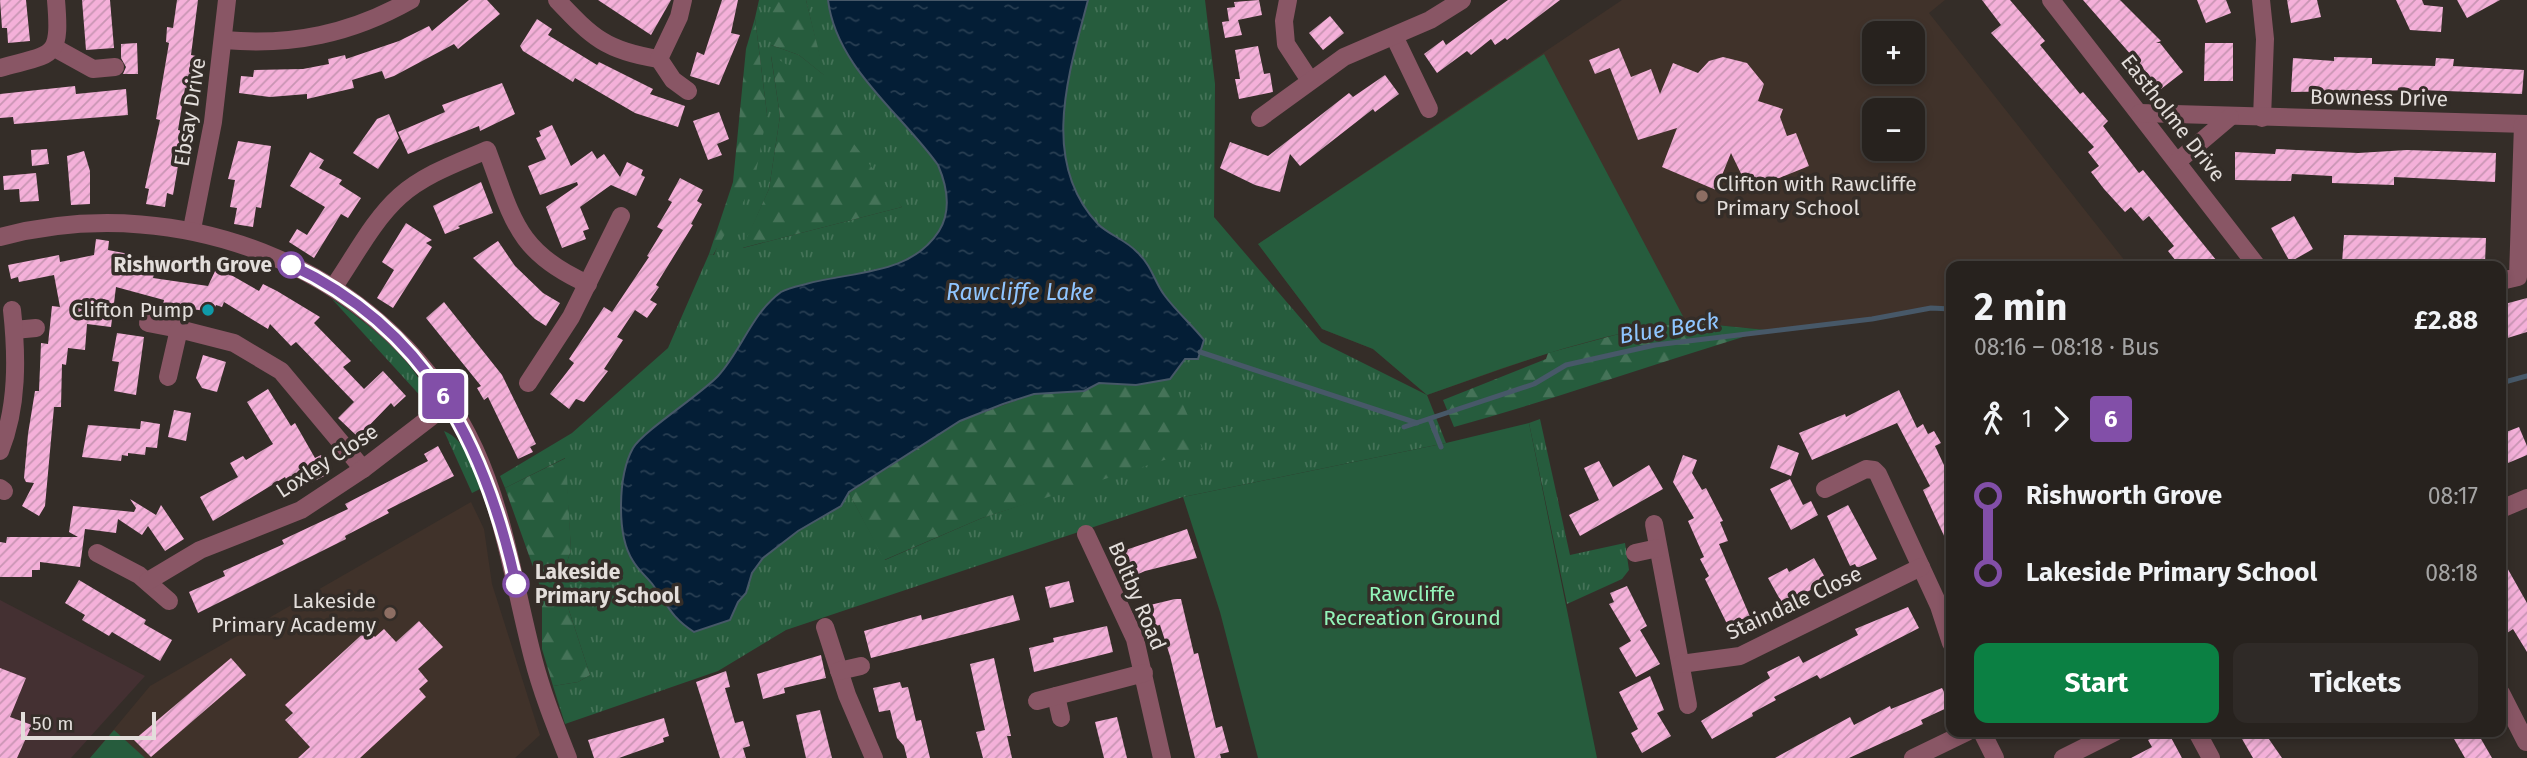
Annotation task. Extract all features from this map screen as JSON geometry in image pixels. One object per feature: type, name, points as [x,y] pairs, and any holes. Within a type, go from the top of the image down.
[{"type":"street","points":[[0,68],[46,55],[54,48],[59,37],[56,0]]},
{"type":"street","name":"Ebsay Drive","points":[[192,229],[213,122],[227,0]]},
{"type":"street","points":[[223,40],[260,43],[329,35],[360,26],[411,0]]},
{"type":"street","points":[[557,0],[593,37],[613,48],[659,59],[673,80],[688,91]]},
{"type":"street","points":[[659,59],[679,17],[683,0]]},
{"type":"street","points":[[1288,0],[1284,21],[1286,44],[1309,79]]},
{"type":"street","points":[[1260,118],[1309,79],[1343,57],[1430,20],[1462,0]]},
{"type":"street","name":"Eastholme Drive","points":[[2051,0],[2253,261]]},
{"type":"street","points":[[2261,0],[2265,39],[2262,118]]},
{"type":"street","points":[[1394,36],[1429,109]]},
{"type":"street","points":[[54,48],[93,69],[115,67]]},
{"type":"street","name":"Bowness Drive","points":[[2140,113],[2525,124]]},
{"type":"street","points":[[2178,161],[2230,117]]},
{"type":"street","points":[[2515,277],[2525,124]]},
{"type":"street","points":[[333,288],[379,220],[402,194],[431,174],[487,150],[511,214],[530,248],[547,263],[588,284]]},
{"type":"street","points":[[528,383],[571,317],[621,216]]},
{"type":"street","points":[[0,237],[52,226],[90,222],[138,222],[192,229],[263,252],[333,288],[395,338],[449,403],[474,448],[491,487],[540,682],[568,758]]},
{"type":"street","points":[[0,451],[11,413],[16,359],[12,310]]},
{"type":"street","points":[[148,323],[234,343],[281,371],[363,469]]},
{"type":"street","points":[[14,330],[36,328]]},
{"type":"street","points":[[168,377],[179,330]]},
{"type":"street","name":"Loxley Close","points":[[148,582],[200,550],[301,510],[363,469],[449,403]]},
{"type":"street","points":[[1825,489],[1866,470],[1874,470],[1921,567],[1946,630]]},
{"type":"street","points":[[2506,507],[2527,498]]},
{"type":"street","points":[[1654,524],[1688,705]]},
{"type":"street","name":"Boltby Road","points":[[1086,534],[1135,639],[1162,758]]},
{"type":"street","points":[[1635,553],[1658,548]]},
{"type":"street","points":[[97,553],[148,582],[169,601]]},
{"type":"street","name":"Staindale Close","points":[[1681,664],[1740,656],[1921,567]]},
{"type":"street","points":[[825,627],[839,671],[874,758]]},
{"type":"street","points":[[839,671],[861,666]]},
{"type":"street","points":[[1037,701],[1144,673]]},
{"type":"street","points":[[1056,696],[1061,718]]},
{"type":"street","points":[[2506,703],[2526,742]]},
{"type":"street","points":[[1913,758],[1957,737]]},
{"type":"street","points":[[1984,737],[1995,758]]},
{"type":"street","points":[[2063,758],[2105,737]]},
{"type":"street","points":[[2200,737],[2211,758]]},
{"type":"shaded area","name":"Clifton with Rawcliffe Primary School","points":[[1622,0],[1945,0],[1929,13],[2125,261],[1946,261],[1946,309],[1931,308],[1872,319],[1766,330],[1686,322],[1641,328],[1548,353],[1427,395],[1373,349],[1322,329],[1258,244]]},
{"type":"shaded area","name":"Lakeside Primary Academy","points":[[471,502],[484,529],[492,584],[540,735],[515,758],[90,758],[150,686]]},
{"type":"shaded area","points":[[0,600],[145,676],[71,758],[0,758]]},
{"type":"green space","points":[[759,0],[771,0],[771,45],[799,55],[824,75],[806,0],[828,0],[840,30],[870,85],[932,155],[946,188],[947,207],[941,229],[929,245],[912,257],[892,265],[805,284],[781,293],[763,311],[714,380],[633,448],[624,473],[621,505],[628,550],[633,561],[671,611],[694,632],[730,620],[738,602],[746,593],[752,573],[763,558],[798,531],[841,506],[849,493],[885,560],[982,518],[1109,476],[1174,384],[1136,385],[1170,379],[1185,359],[1195,329],[1166,298],[1143,258],[1099,225],[1080,201],[1068,174],[1063,146],[1063,116],[1073,57],[1088,0],[1205,0],[1215,84],[1214,217],[1321,342],[1427,395],[1446,443],[1183,497],[786,630],[718,671],[565,724],[553,686],[578,682],[590,675],[565,598],[558,597],[553,577],[555,568],[567,562],[571,550],[565,458],[505,488],[500,476],[572,433],[668,348],[709,254],[714,255],[767,114],[755,18]],"holes":[[[771,56],[902,207],[743,248],[769,189],[780,116]]]},
{"type":"green space","points":[[771,0],[806,0],[825,76],[799,55],[771,45]]},
{"type":"green space","points":[[755,18],[767,114],[754,183],[713,255],[709,254],[733,182],[746,49]]},
{"type":"green space","points":[[1544,54],[1686,322],[1587,342],[1427,395],[1373,349],[1322,329],[1258,244]]},
{"type":"green space","points":[[771,55],[799,72],[902,207],[742,248],[769,189],[780,116]]},
{"type":"green space","points":[[332,299],[358,317],[404,359],[423,388],[425,401]]},
{"type":"green space","points":[[1686,322],[1766,330],[1454,427],[1443,400],[1546,359],[1548,353],[1641,328]]},
{"type":"green space","points":[[1099,383],[1174,384],[1202,448],[982,518],[884,560],[849,493],[960,421],[1034,394],[1084,391]]},
{"type":"green space","points":[[1540,419],[1570,555],[1625,543],[1629,570],[1622,579],[1567,604],[1529,423]]},
{"type":"green space","name":"Rawcliffe Recreation Ground","points":[[1529,423],[1597,758],[1258,758],[1220,612],[1183,497],[1446,443]]},
{"type":"green space","points":[[444,431],[452,435],[463,448],[480,489],[472,493]]},
{"type":"green space","points":[[566,458],[571,550],[567,562],[555,568],[553,577],[558,597],[565,598],[590,675],[578,682],[553,686],[542,649],[542,592],[505,488]]},
{"type":"green space","points":[[114,730],[145,758],[90,758]]},
{"type":"water","name":"Rawcliffe Lake","points":[[828,0],[1088,0],[1067,86],[1064,145],[1069,173],[1080,199],[1098,224],[1133,248],[1150,269],[1174,308],[1204,340],[1198,359],[1185,359],[1170,379],[1136,385],[1099,383],[1084,391],[1034,394],[960,421],[849,492],[841,506],[798,531],[763,558],[752,573],[746,593],[738,602],[730,620],[694,632],[671,611],[635,564],[628,550],[621,505],[624,473],[633,448],[638,441],[718,376],[754,321],[781,292],[896,264],[927,246],[939,231],[946,215],[946,190],[938,165],[872,88],[843,47]]},
{"type":"building","points":[[0,0],[26,0],[30,41],[8,43],[7,28],[2,28]]},
{"type":"building","points":[[82,0],[110,0],[114,48],[86,50]]},
{"type":"building","points":[[177,0],[198,0],[191,55],[196,56],[190,89],[185,88],[178,130],[184,131],[173,195],[167,193],[165,207],[146,204],[149,189],[145,188],[160,120],[156,119],[169,43],[166,42],[167,27],[173,28]]},
{"type":"building","points":[[469,0],[487,0],[500,14],[458,49],[454,44],[394,76],[385,79],[382,71],[352,80],[354,88],[307,99],[307,94],[270,97],[239,93],[241,76],[253,77],[254,70],[303,69],[329,64],[328,59],[345,55],[346,59],[399,41],[429,26],[432,31]]},
{"type":"building","points":[[598,0],[671,0],[651,35]]},
{"type":"building","points":[[722,0],[738,0],[731,33],[740,35],[719,85],[690,76],[697,52],[704,55]]},
{"type":"building","points":[[1259,0],[1262,15],[1238,20],[1242,35],[1225,38],[1222,22],[1229,21],[1227,8],[1235,7],[1234,2]]},
{"type":"building","points":[[1508,0],[1560,0],[1507,40],[1505,38],[1495,45],[1491,39],[1471,55],[1467,51],[1437,73],[1424,54],[1443,40],[1446,45]]},
{"type":"building","points":[[1982,0],[2010,0],[2045,41],[2040,45],[2080,94],[2083,92],[2108,121],[2103,126],[2139,173],[2143,170],[2217,261],[2176,261],[2168,251],[2174,246],[2149,216],[2143,221],[2131,207],[2125,212],[2091,172],[2099,166],[2088,152],[2094,147],[1991,33],[2001,25]]},
{"type":"building","points":[[2083,0],[2120,0],[2161,41],[2156,43],[2160,43],[2183,72],[2161,89]]},
{"type":"building","points":[[2197,0],[2226,0],[2231,13],[2206,23]]},
{"type":"building","points":[[2287,0],[2317,0],[2321,17],[2291,23]]},
{"type":"building","points":[[2396,0],[2422,0],[2424,5],[2443,7],[2441,32],[2410,30]]},
{"type":"building","points":[[2457,0],[2500,0],[2467,18]]},
{"type":"building","points":[[1330,16],[1344,33],[1323,50],[1309,33]]},
{"type":"building","points":[[537,19],[552,29],[548,35],[597,65],[599,62],[653,89],[650,94],[685,106],[678,127],[635,113],[575,78],[573,82],[523,51],[520,46]]},
{"type":"building","points":[[137,43],[138,74],[123,74],[126,67],[121,58],[121,44]]},
{"type":"building","points":[[2205,43],[2233,43],[2233,81],[2204,81]]},
{"type":"building","points":[[1258,46],[1264,74],[1270,73],[1273,92],[1239,99],[1235,79],[1240,79],[1235,50]]},
{"type":"building","points":[[1619,48],[1631,77],[1651,69],[1660,94],[1673,63],[1698,73],[1709,61],[1723,57],[1747,63],[1764,84],[1758,101],[1783,109],[1780,117],[1787,136],[1796,133],[1809,166],[1749,190],[1731,153],[1716,190],[1662,167],[1677,128],[1638,140],[1610,68],[1595,74],[1589,60]]},
{"type":"building","points":[[2334,57],[2372,58],[2372,64],[2435,66],[2436,58],[2454,59],[2453,66],[2524,70],[2522,94],[2421,90],[2291,92],[2293,58],[2334,61]]},
{"type":"building","points":[[1385,75],[1399,94],[1375,112],[1373,109],[1300,166],[1290,154],[1280,192],[1255,185],[1220,168],[1230,142],[1268,156],[1349,93],[1353,97]]},
{"type":"building","points":[[502,83],[515,114],[480,131],[479,126],[408,154],[398,132],[445,112],[442,105]]},
{"type":"building","points":[[75,86],[76,94],[126,89],[128,115],[14,124],[13,117],[0,118],[0,94]]},
{"type":"building","points":[[719,112],[729,139],[717,144],[722,155],[708,160],[693,121]]},
{"type":"building","points":[[389,114],[399,138],[378,169],[353,153],[377,119]]},
{"type":"building","points":[[552,125],[571,166],[592,151],[597,159],[604,154],[620,177],[627,162],[643,170],[641,175],[645,177],[636,196],[611,185],[580,207],[589,229],[583,231],[586,239],[562,248],[546,207],[578,185],[577,182],[540,195],[528,166],[546,159],[536,138],[541,136],[539,131]]},
{"type":"building","points":[[238,141],[271,146],[261,208],[256,207],[253,227],[234,224],[237,208],[230,207],[235,180],[228,179]]},
{"type":"building","points":[[47,149],[49,164],[32,166],[31,150]]},
{"type":"building","points":[[2276,149],[2358,153],[2407,150],[2496,153],[2495,182],[2394,177],[2394,185],[2332,183],[2332,176],[2292,174],[2291,181],[2235,180],[2235,152],[2275,154]]},
{"type":"building","points":[[84,151],[90,171],[90,204],[71,205],[67,156]]},
{"type":"building","points":[[310,152],[324,160],[319,168],[342,180],[339,184],[361,198],[348,218],[341,214],[314,258],[289,242],[297,229],[307,235],[325,207],[290,186]]},
{"type":"building","points":[[36,173],[39,201],[20,202],[19,189],[4,190],[3,176]]},
{"type":"building","points":[[680,178],[703,190],[697,201],[702,204],[691,224],[693,225],[656,285],[659,287],[650,300],[657,304],[647,318],[635,310],[617,337],[623,340],[604,369],[608,371],[584,402],[576,399],[569,409],[550,394],[574,363],[569,359],[604,307],[612,312],[649,257],[647,256],[663,230],[657,227],[672,202],[668,200]]},
{"type":"building","points":[[481,182],[493,213],[458,226],[460,228],[445,234],[433,206]]},
{"type":"building","points":[[2294,216],[2313,249],[2289,261],[2271,228]]},
{"type":"building","points":[[406,223],[432,240],[426,243],[432,247],[393,308],[377,298],[394,270],[382,262]]},
{"type":"building","points":[[2344,235],[2486,238],[2485,261],[2342,261]]},
{"type":"building","points":[[96,239],[109,241],[108,250],[129,254],[128,259],[156,267],[153,278],[208,286],[217,267],[259,291],[263,284],[277,291],[320,317],[314,323],[351,361],[343,367],[364,389],[383,371],[406,396],[394,407],[391,403],[358,437],[338,418],[354,402],[296,342],[291,346],[270,324],[268,329],[224,302],[222,307],[216,305],[213,312],[163,305],[164,300],[116,287],[111,327],[87,324],[85,350],[68,348],[66,365],[62,364],[61,407],[54,407],[45,506],[39,516],[22,506],[34,483],[26,482],[24,478],[28,434],[35,391],[39,391],[41,343],[48,344],[52,306],[60,307],[54,275],[19,282],[18,277],[11,279],[8,265],[59,255],[60,262],[94,255]]},
{"type":"building","points":[[498,241],[515,266],[543,293],[560,303],[546,326],[535,319],[473,258]]},
{"type":"building","points":[[2527,298],[2527,332],[2506,338],[2506,304]]},
{"type":"building","points":[[444,302],[502,375],[536,444],[530,447],[533,452],[518,459],[488,397],[484,400],[477,388],[481,386],[426,318]]},
{"type":"building","points":[[117,333],[144,337],[136,395],[114,391],[119,362],[112,361]]},
{"type":"building","points":[[203,355],[226,362],[217,392],[202,388],[196,378]]},
{"type":"building","points":[[268,389],[291,426],[295,423],[315,458],[321,455],[330,473],[301,488],[297,480],[289,485],[285,477],[213,521],[200,497],[238,477],[230,463],[243,456],[246,460],[273,444],[247,402]]},
{"type":"building","points":[[1899,390],[1917,428],[1923,424],[1928,434],[1934,431],[1941,443],[1935,446],[1946,469],[1946,540],[1923,490],[1930,486],[1897,423],[1812,460],[1799,433],[1845,414],[1846,417]]},
{"type":"building","points":[[174,410],[191,413],[186,441],[168,437]]},
{"type":"building","points":[[141,421],[160,424],[157,448],[146,447],[145,455],[122,455],[121,461],[82,457],[88,425],[140,429]]},
{"type":"building","points":[[2519,427],[2527,446],[2527,455],[2506,464],[2506,432]]},
{"type":"building","points":[[1778,445],[1799,453],[1791,476],[1770,468]]},
{"type":"building","points":[[438,446],[454,476],[387,510],[389,513],[345,536],[346,539],[198,613],[189,592],[225,576],[223,571],[284,544],[282,540],[348,509],[345,504],[428,461],[424,454]]},
{"type":"building","points":[[1683,455],[1697,460],[1692,473],[1702,490],[1706,488],[1723,521],[1720,522],[1728,541],[1719,544],[1751,619],[1730,630],[1705,579],[1709,576],[1700,559],[1704,557],[1688,521],[1694,518],[1673,482]]},
{"type":"building","points":[[1599,461],[1613,487],[1649,465],[1663,489],[1580,536],[1569,515],[1599,500],[1584,468]]},
{"type":"building","points":[[1790,479],[1803,505],[1811,501],[1818,515],[1791,530],[1770,489]]},
{"type":"building","points":[[130,499],[156,515],[161,505],[184,539],[165,551],[148,526],[142,535],[118,519],[116,533],[85,529],[80,567],[40,562],[40,570],[32,570],[32,577],[0,577],[0,542],[6,543],[7,537],[78,537],[69,532],[73,506],[134,512],[136,508]]},
{"type":"building","points":[[1848,505],[1877,559],[1857,568],[1855,564],[1850,566],[1827,516]]},
{"type":"building","points":[[1187,529],[1197,558],[1145,571],[1125,580],[1117,553]]},
{"type":"building","points":[[1814,558],[1827,581],[1783,605],[1768,578],[1787,568],[1789,572]]},
{"type":"building","points":[[2506,566],[2527,603],[2527,652],[2513,629],[2507,633]]},
{"type":"building","points":[[79,580],[146,620],[144,624],[172,640],[160,661],[112,632],[109,636],[82,620],[85,615],[65,603]]},
{"type":"building","points":[[1069,581],[1074,602],[1050,608],[1045,587]]},
{"type":"building","points":[[1627,586],[1647,626],[1640,630],[1660,664],[1636,677],[1619,648],[1631,641],[1609,604],[1614,602],[1610,593]]},
{"type":"building","points":[[1013,595],[1020,620],[871,658],[864,631],[921,615],[922,620]]},
{"type":"building","points":[[1181,599],[1194,654],[1198,653],[1216,728],[1222,726],[1229,752],[1220,754],[1221,758],[1195,758],[1170,656],[1160,625],[1155,626],[1150,605]]},
{"type":"building","points":[[1908,607],[1919,628],[1820,679],[1817,675],[1774,697],[1776,700],[1752,713],[1753,716],[1712,739],[1701,721],[1770,678],[1767,672],[1799,656],[1803,663],[1858,635],[1855,629]]},
{"type":"building","points":[[419,621],[443,647],[418,669],[428,681],[419,689],[426,697],[360,758],[298,758],[310,747],[285,720],[293,713],[285,705],[368,629],[375,637],[384,629],[396,642]]},
{"type":"building","points":[[1107,626],[1113,652],[1034,672],[1029,648],[1054,642],[1053,638]]},
{"type":"building","points":[[821,655],[826,678],[784,688],[785,693],[763,699],[757,674]]},
{"type":"building","points":[[231,658],[246,675],[151,757],[134,740]]},
{"type":"building","points":[[994,658],[1011,736],[1007,736],[1012,758],[983,758],[976,732],[985,730],[970,664]]},
{"type":"building","points":[[0,668],[26,678],[10,717],[32,725],[17,758],[0,758]]},
{"type":"building","points":[[726,671],[730,687],[725,688],[735,723],[743,721],[750,746],[743,748],[746,758],[720,758],[696,682]]},
{"type":"building","points":[[1650,676],[1664,710],[1657,713],[1671,736],[1642,753],[1631,733],[1638,729],[1619,692]]},
{"type":"building","points":[[900,682],[902,688],[908,687],[916,721],[921,720],[930,758],[907,758],[904,746],[897,738],[890,710],[879,712],[873,688]]},
{"type":"building","points":[[1942,688],[1946,696],[1946,708],[1921,720],[1923,724],[1849,758],[1775,758],[1850,717],[1854,725],[1890,706],[1891,709]]},
{"type":"building","points":[[820,710],[832,758],[806,758],[796,715]]},
{"type":"building","points":[[1117,717],[1127,758],[1104,758],[1095,722]]},
{"type":"building","points":[[664,718],[669,736],[663,738],[664,742],[619,758],[594,758],[588,740]]},
{"type":"building","points":[[2154,737],[2171,737],[2182,758],[2131,758],[2152,747],[2148,740]]},
{"type":"building","points":[[2241,737],[2267,737],[2282,758],[2253,758]]},
{"type":"building","points":[[2453,737],[2480,737],[2492,758],[2465,758]]},
{"type":"waterway","name":"Blue Beck","points":[[1404,427],[1534,384],[1566,365],[1655,345],[1872,319],[1931,308],[1946,309]]},
{"type":"waterway","points":[[1200,352],[1417,423]]},
{"type":"waterway","name":"Blue Beck","points":[[2506,382],[2527,376]]},
{"type":"waterway","points":[[1430,419],[1441,447]]},
{"type":"bus line","name":"6","points":[[291,265],[333,288],[380,324],[419,364],[449,403],[474,448],[491,487],[516,584]]},
{"type":"place","name":"Clifton with Rawcliffe Primary School","points":[[1702,196]]},
{"type":"place","name":"Rishworth Grove","points":[[291,265]]},
{"type":"place","name":"Clifton Pump","points":[[208,310]]},
{"type":"place","name":"Lakeside Primary School","points":[[516,584]]},
{"type":"place","name":"Lakeside Primary Academy","points":[[390,613]]}]
